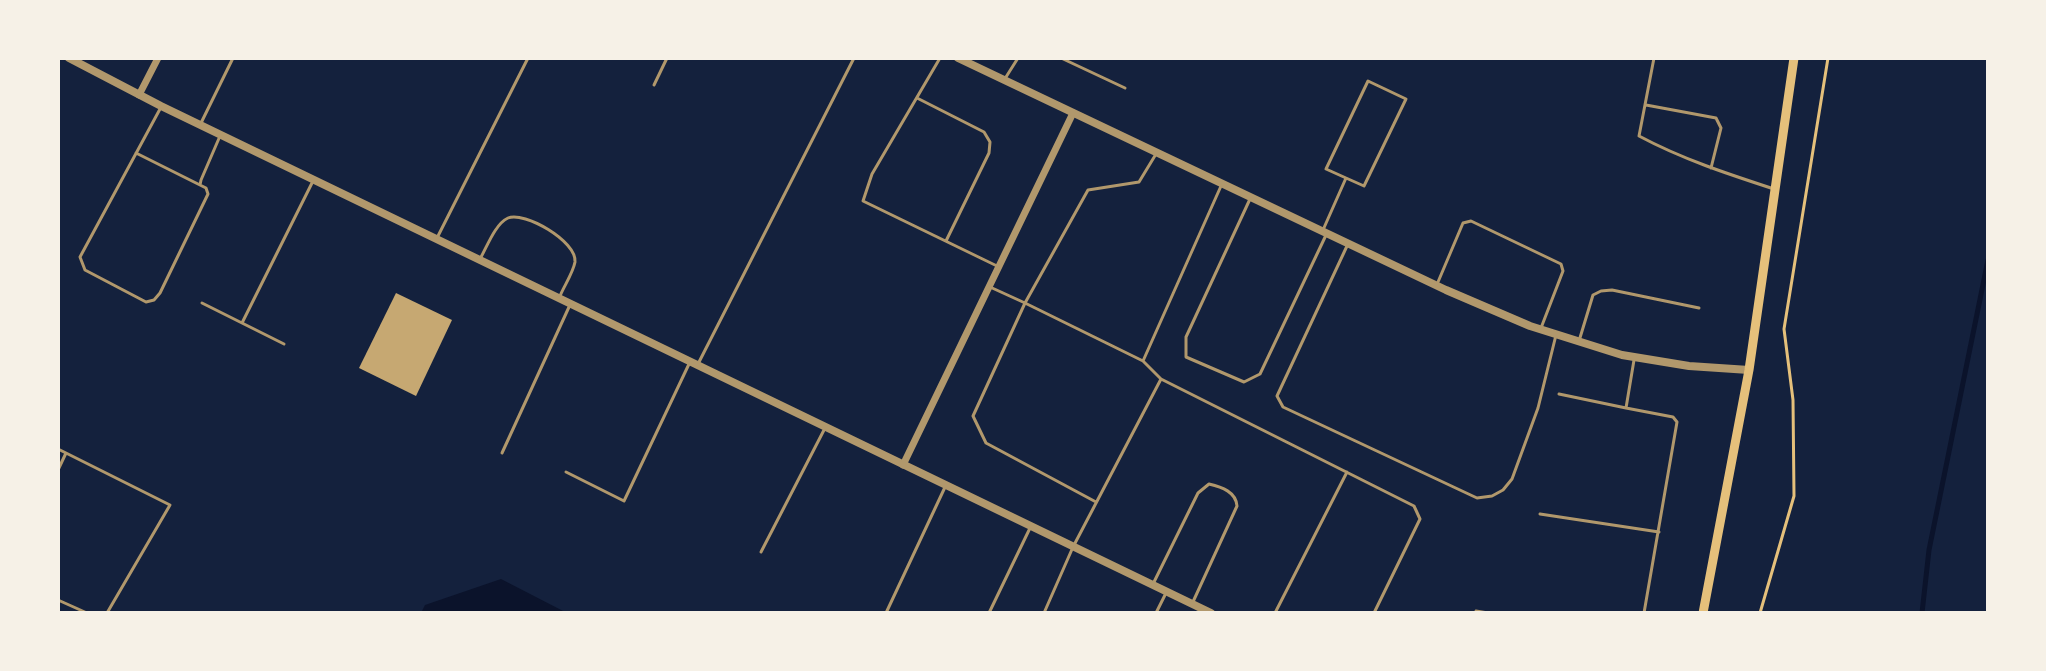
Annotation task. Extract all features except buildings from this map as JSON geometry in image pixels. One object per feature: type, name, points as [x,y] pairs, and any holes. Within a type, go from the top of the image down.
[{"type":"main road","points":[[1703,613],[1749,370],[1794,58]]},
{"type":"street","points":[[69,58],[200,125],[1211,613]]},
{"type":"street","points":[[139,95],[158,58]]},
{"type":"street","points":[[958,58],[978,62],[1004,80],[1073,113],[1436,286],[1540,330],[1634,357],[1689,366],[1749,370]]},
{"type":"street","points":[[903,465],[1073,113]]},
{"type":"lane","points":[[200,125],[233,58]]},
{"type":"lane","points":[[437,238],[528,58]]},
{"type":"lane","points":[[654,85],[667,58]]},
{"type":"lane","points":[[566,472],[624,501],[854,58]]},
{"type":"lane","points":[[940,58],[872,174],[863,201],[1000,267]]},
{"type":"lane","points":[[1004,80],[1018,58]]},
{"type":"lane","points":[[1061,58],[1125,88]]},
{"type":"lane","points":[[1654,58],[1639,136],[1711,168],[1775,189]]},
{"type":"lane","points":[[1368,81],[1406,99],[1364,186],[1346,178],[1326,169],[1368,81]]},
{"type":"lane","points":[[917,98],[984,132],[990,142],[989,153],[946,241]]},
{"type":"lane","points":[[1646,105],[1716,118],[1721,128],[1711,168]]},
{"type":"lane","points":[[136,153],[206,188],[208,194],[157,298],[146,302],[85,270],[80,257],[161,106]]},
{"type":"lane","points":[[200,185],[221,135]]},
{"type":"lane","points":[[1096,502],[986,443],[973,416],[1025,303],[1088,190],[1139,182],[1157,152]]},
{"type":"lane","points":[[1252,196],[1186,337],[1186,357],[1244,382],[1260,374],[1325,232],[1346,178]]},
{"type":"lane","points":[[242,323],[314,180]]},
{"type":"lane","points":[[1143,361],[1222,183]]},
{"type":"lane","points":[[480,259],[498,227],[507,218],[518,216],[564,238],[573,248],[575,262],[559,297]]},
{"type":"lane","points":[[1436,286],[1463,223],[1471,221],[1561,264],[1563,271],[1540,330]]},
{"type":"lane","points":[[1349,243],[1277,396],[1283,407],[1477,498],[1492,496],[1503,490],[1512,479],[1538,408],[1556,335]]},
{"type":"lane","points":[[990,287],[1143,361],[1161,379],[1414,506],[1420,519],[1374,613]]},
{"type":"lane","points":[[1579,342],[1593,295],[1601,291],[1612,290],[1699,308]]},
{"type":"lane","points":[[202,303],[284,344]]},
{"type":"lane","points":[[502,453],[571,303]]},
{"type":"lane","points":[[1626,408],[1634,357]]},
{"type":"lane","points":[[1044,613],[1073,547],[1161,379]]},
{"type":"lane","points":[[1559,394],[1673,417],[1677,422],[1644,613]]},
{"type":"lane","points":[[761,552],[826,426]]},
{"type":"lane","points":[[58,449],[170,505],[107,613]]},
{"type":"lane","points":[[58,470],[66,453]]},
{"type":"lane","points":[[1275,613],[1347,472]]},
{"type":"lane","points":[[1152,585],[1198,493],[1209,484],[1230,492],[1237,506],[1192,604]]},
{"type":"lane","points":[[886,613],[946,485]]},
{"type":"lane","points":[[1540,514],[1659,532]]},
{"type":"lane","points":[[989,613],[1031,526]]},
{"type":"lane","points":[[1156,613],[1167,592]]},
{"type":"lane","points":[[58,600],[87,613]]},
{"type":"lane","points":[[1476,611],[1488,613]]},
{"type":"path","points":[[1760,613],[1794,496],[1793,400],[1784,329],[1828,58]]},
{"type":"water","points":[[501,579],[567,613],[421,613],[425,605]]},
{"type":"waterway","points":[[1922,613],[1929,550],[1988,260]]}]
